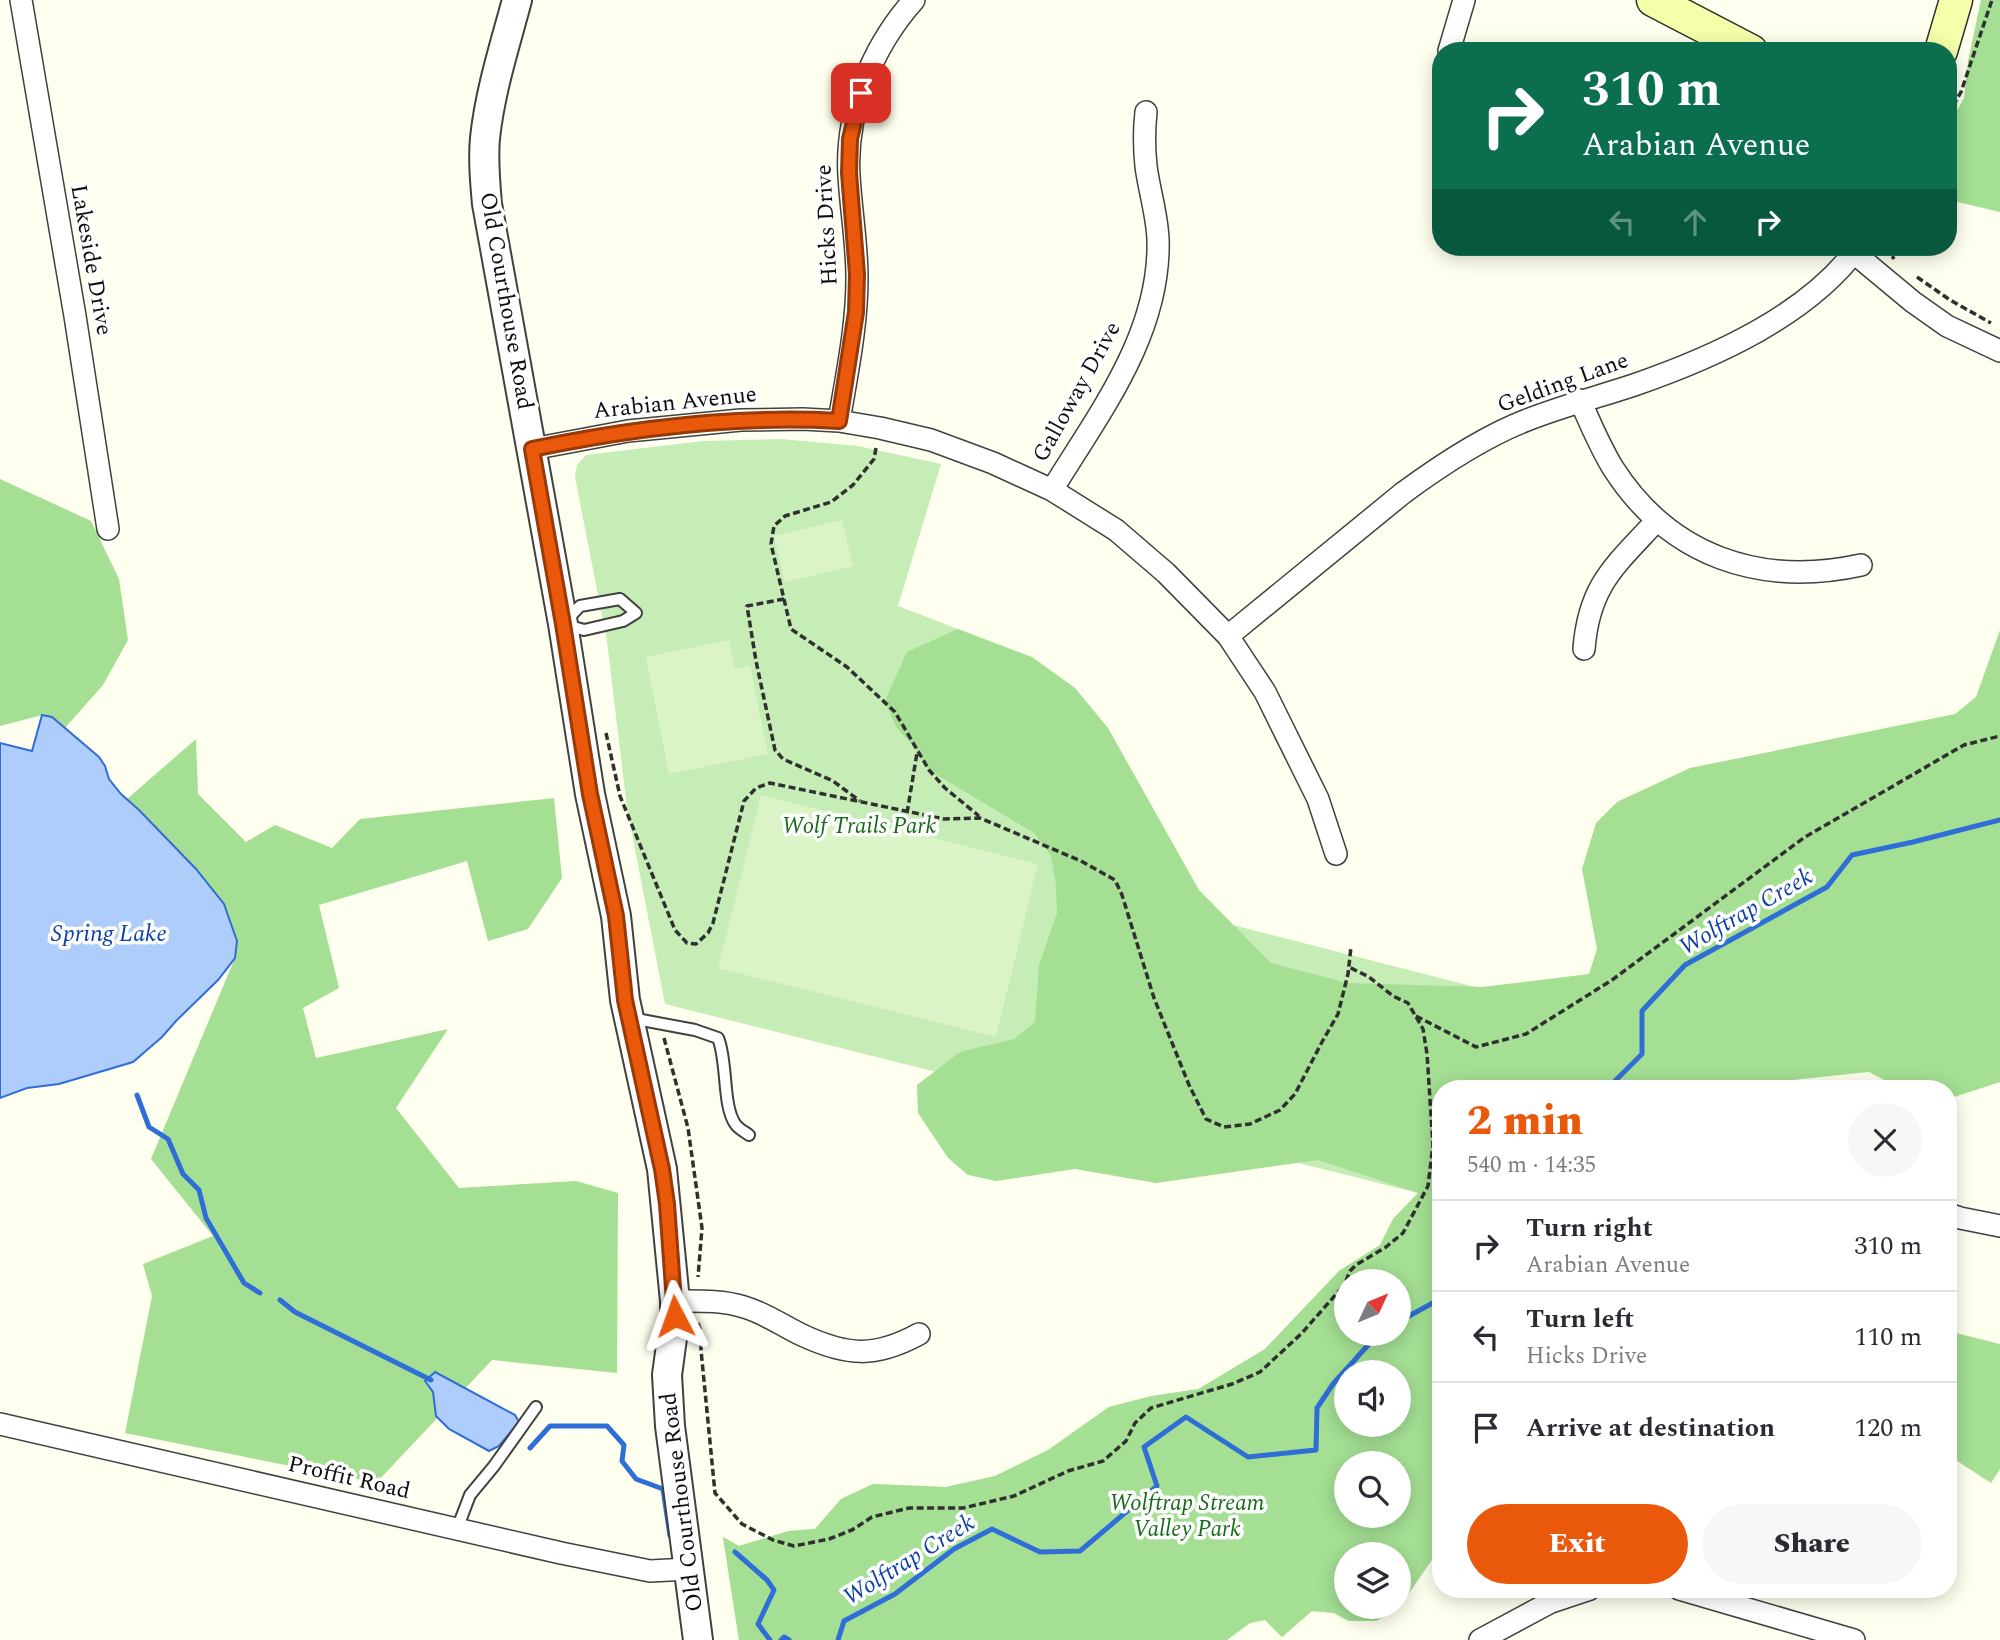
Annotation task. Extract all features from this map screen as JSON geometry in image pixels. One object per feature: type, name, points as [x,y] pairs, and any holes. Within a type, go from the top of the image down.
[{"type":"main road","points":[[1653,0],[1734,42]]},
{"type":"main road","points":[[1944,42],[1956,0]]},
{"type":"street","name":"Lakeside Drive","points":[[21,0],[108,529]]},
{"type":"street","name":"Old Courthouse Road","points":[[517,0],[489,111],[485,140],[485,182],[491,234],[563,624],[590,794],[616,916],[625,1000],[662,1169],[675,1301],[667,1375],[669,1413],[698,1640]]},
{"type":"street","name":"Hicks Drive","points":[[839,421],[856,312],[857,274],[849,173],[850,139],[866,77],[882,42],[914,0]]},
{"type":"street","points":[[1452,42],[1464,0]]},
{"type":"street","name":"Galloway Drive","points":[[1052,490],[1125,370],[1152,304],[1158,239],[1146,168],[1146,113]]},
{"type":"street","name":"Gelding Lane","points":[[1228,636],[1403,493],[1474,446],[1524,421],[1664,374],[1711,354],[1803,302],[1832,277],[1851,256]]},
{"type":"street","points":[[1863,256],[1913,302],[1947,326],[2000,351]]},
{"type":"street","points":[[1580,400],[1614,468],[1636,498],[1657,520],[1681,538],[1708,553],[1765,570],[1798,573],[1832,571],[1861,565]]},
{"type":"street","name":"Arabian Avenue","points":[[532,449],[628,431],[741,420],[839,421],[931,440],[993,463],[1052,490],[1116,530],[1166,573],[1228,636],[1265,692],[1318,799],[1336,854]]},
{"type":"street","points":[[1584,649],[1586,625],[1602,582],[1657,520]]},
{"type":"street","points":[[1957,1216],[2000,1226]]},
{"type":"street","points":[[675,1301],[714,1301],[743,1306],[802,1335],[859,1353],[881,1351],[902,1344],[919,1334]]},
{"type":"street","name":"Proffit Road","points":[[0,1424],[561,1553],[650,1571],[689,1569]]},
{"type":"street","points":[[1480,1640],[1563,1598]]},
{"type":"street","points":[[1707,1598],[1825,1636],[1854,1640]]},
{"type":"lane","points":[[620,600],[636,613],[623,621],[584,630],[563,624],[579,606],[620,600]]},
{"type":"lane","points":[[629,1017],[695,1030],[718,1038],[723,1050],[730,1113],[736,1127],[749,1135]]},
{"type":"lane","points":[[457,1529],[470,1495],[537,1407]]},
{"type":"path","points":[[1957,99],[1992,0]]},
{"type":"path","points":[[1915,276],[1950,300],[1997,326]]},
{"type":"path","points":[[880,428],[874,459],[853,485],[831,502],[785,516],[774,526],[771,544],[791,629],[847,667],[895,712],[929,770],[945,788],[980,818],[1081,861],[1115,880],[1154,998],[1189,1085],[1206,1119],[1224,1127],[1250,1124],[1280,1110],[1295,1094],[1338,1014],[1352,947]]},
{"type":"path","points":[[784,599],[747,606],[775,750],[783,759],[833,781],[864,804]]},
{"type":"path","points":[[605,726],[620,796],[675,930],[687,943],[696,944],[708,933],[713,923],[744,802],[756,788],[770,783],[944,820],[980,818]]},
{"type":"path","points":[[1416,1016],[1476,1047],[1526,1034],[1612,980],[1805,836],[1964,745],[2000,736]]},
{"type":"path","points":[[907,813],[917,751]]},
{"type":"path","points":[[1349,967],[1408,1003],[1423,1029],[1432,1130]]},
{"type":"path","points":[[660,1024],[688,1128],[702,1228],[698,1276]]},
{"type":"path","points":[[1352,1269],[1387,1247],[1403,1233],[1427,1186],[1432,1152]]},
{"type":"path","points":[[698,1323],[701,1331],[715,1493],[742,1524],[773,1540],[794,1546],[829,1539],[852,1530],[872,1517],[909,1508],[963,1508],[1014,1496],[1068,1471],[1103,1461],[1126,1441],[1135,1423],[1151,1408],[1232,1384],[1260,1372],[1301,1334],[1334,1296]]},
{"type":"green space","points":[[1981,0],[2000,0],[2000,212],[1957,202],[1957,111],[1964,98],[1968,61]]},
{"type":"green space","name":"Wolf Trails Park","points":[[781,439],[858,446],[941,464],[898,606],[958,629],[1163,907],[1709,1047],[1492,1080],[1432,1080],[1432,1142],[1411,1284],[1411,1269],[1342,1269],[1380,1245],[1393,1219],[1418,1193],[665,1004],[627,808],[607,641],[575,477],[577,465],[586,455],[703,441]]},
{"type":"green space","points":[[0,479],[91,521],[119,579],[128,640],[103,685],[65,728],[52,717],[42,715],[0,726]]},
{"type":"green space","points":[[842,520],[853,566],[785,582],[774,536]]},
{"type":"green space","name":"Wolftrap Stream Valley Park","points":[[958,629],[1032,657],[1075,688],[1108,728],[1199,890],[1271,963],[1347,983],[1482,987],[1589,974],[1597,949],[1582,869],[1596,823],[1617,802],[1690,768],[1955,714],[1976,697],[2000,630],[2000,1082],[1957,1096],[1957,1080],[1884,1080],[1869,1072],[1793,1080],[1432,1080],[1432,1560],[1411,1590],[1411,1542],[1334,1542],[1334,1613],[1312,1611],[1282,1637],[1265,1620],[1250,1623],[1227,1640],[739,1640],[723,1537],[739,1546],[789,1531],[815,1529],[841,1499],[873,1484],[946,1487],[995,1476],[1048,1450],[1109,1407],[1152,1396],[1199,1389],[1265,1349],[1334,1276],[1334,1346],[1411,1346],[1411,1269],[1342,1269],[1380,1245],[1393,1219],[1418,1193],[1318,1160],[1156,1183],[1075,1169],[996,1181],[968,1175],[948,1158],[918,1113],[917,1085],[960,1052],[1014,1039],[1035,1022],[1039,965],[1057,913],[1056,885],[1051,856],[1034,833],[929,770],[915,748],[896,727],[885,701],[907,652]]},
{"type":"green space","points":[[729,640],[735,669],[750,666],[768,754],[669,774],[646,657]]},
{"type":"green space","points":[[196,739],[198,794],[246,842],[275,825],[332,848],[360,819],[554,798],[562,878],[528,929],[488,941],[467,861],[319,905],[339,988],[303,1008],[316,1058],[448,1029],[396,1108],[459,1188],[576,1181],[618,1193],[617,1373],[492,1360],[376,1483],[125,1433],[152,1296],[143,1264],[213,1236],[151,1159],[235,958],[237,941],[196,869],[127,799]]},
{"type":"green space","points":[[761,795],[1038,864],[996,1037],[718,968]]},
{"type":"green space","name":"Wolf Trails Park","points":[[1334,1276],[1334,1346],[1402,1346],[1400,1360],[1334,1360],[1334,1437],[1346,1437],[1346,1451],[1334,1451],[1334,1528],[1411,1526],[1432,1542],[1432,1560],[1411,1590],[1411,1542],[1334,1542],[1334,1613],[1312,1611],[1282,1637],[1265,1620],[1250,1623],[1227,1640],[739,1640],[723,1537],[739,1546],[789,1531],[815,1529],[841,1499],[873,1484],[946,1487],[995,1476],[1048,1450],[1109,1407],[1152,1396],[1198,1389],[1265,1349]]},
{"type":"green space","points":[[1957,1333],[2000,1344],[2000,1469],[1991,1483],[1957,1461]]},
{"type":"green space","name":"Wolf Trails Park","points":[[1345,1619],[1380,1619],[1376,1621]]},
{"type":"green space","points":[[1345,1619],[1380,1619],[1376,1621]]},
{"type":"water","name":"Spring Lake","points":[[42,715],[52,717],[99,757],[109,779],[121,794],[196,869],[224,904],[237,941],[235,958],[218,980],[162,1037],[133,1062],[59,1084],[27,1088],[0,1098],[0,743],[32,751]]},
{"type":"water","points":[[435,1372],[515,1415],[519,1422],[499,1446],[489,1451],[449,1429],[436,1416],[433,1392],[425,1381]]},
{"type":"waterway","name":"Wolftrap Creek","points":[[1616,1080],[1642,1054],[1642,1011],[1685,965],[1827,887],[1852,855],[2000,820]]},
{"type":"waterway","points":[[137,1095],[149,1127],[168,1139],[183,1174],[199,1190],[206,1218],[244,1283],[260,1293]]},
{"type":"waterway","points":[[280,1300],[295,1312],[431,1380]]},
{"type":"waterway","name":"Wolftrap Creek","points":[[1411,1315],[1432,1303]]},
{"type":"waterway","name":"Wolftrap Creek","points":[[838,1640],[844,1621],[895,1594],[954,1549],[992,1529],[1040,1552],[1080,1551],[1157,1486],[1144,1447],[1186,1417],[1248,1457],[1316,1450],[1317,1408],[1333,1384],[1367,1346]]},
{"type":"waterway","points":[[530,1448],[550,1426],[607,1426],[624,1445],[622,1461],[636,1479],[663,1489],[670,1536]]},
{"type":"waterway","points":[[735,1552],[767,1580],[774,1590],[758,1624],[770,1640]]},
{"type":"waterway","points":[[781,1640],[784,1637],[789,1640]]},
{"type":"route","points":[[675,1316],[662,1169],[625,1000],[616,916],[590,794],[532,449],[628,431],[741,420],[839,421],[856,312],[857,274],[849,173],[850,139],[861,93]]}]
